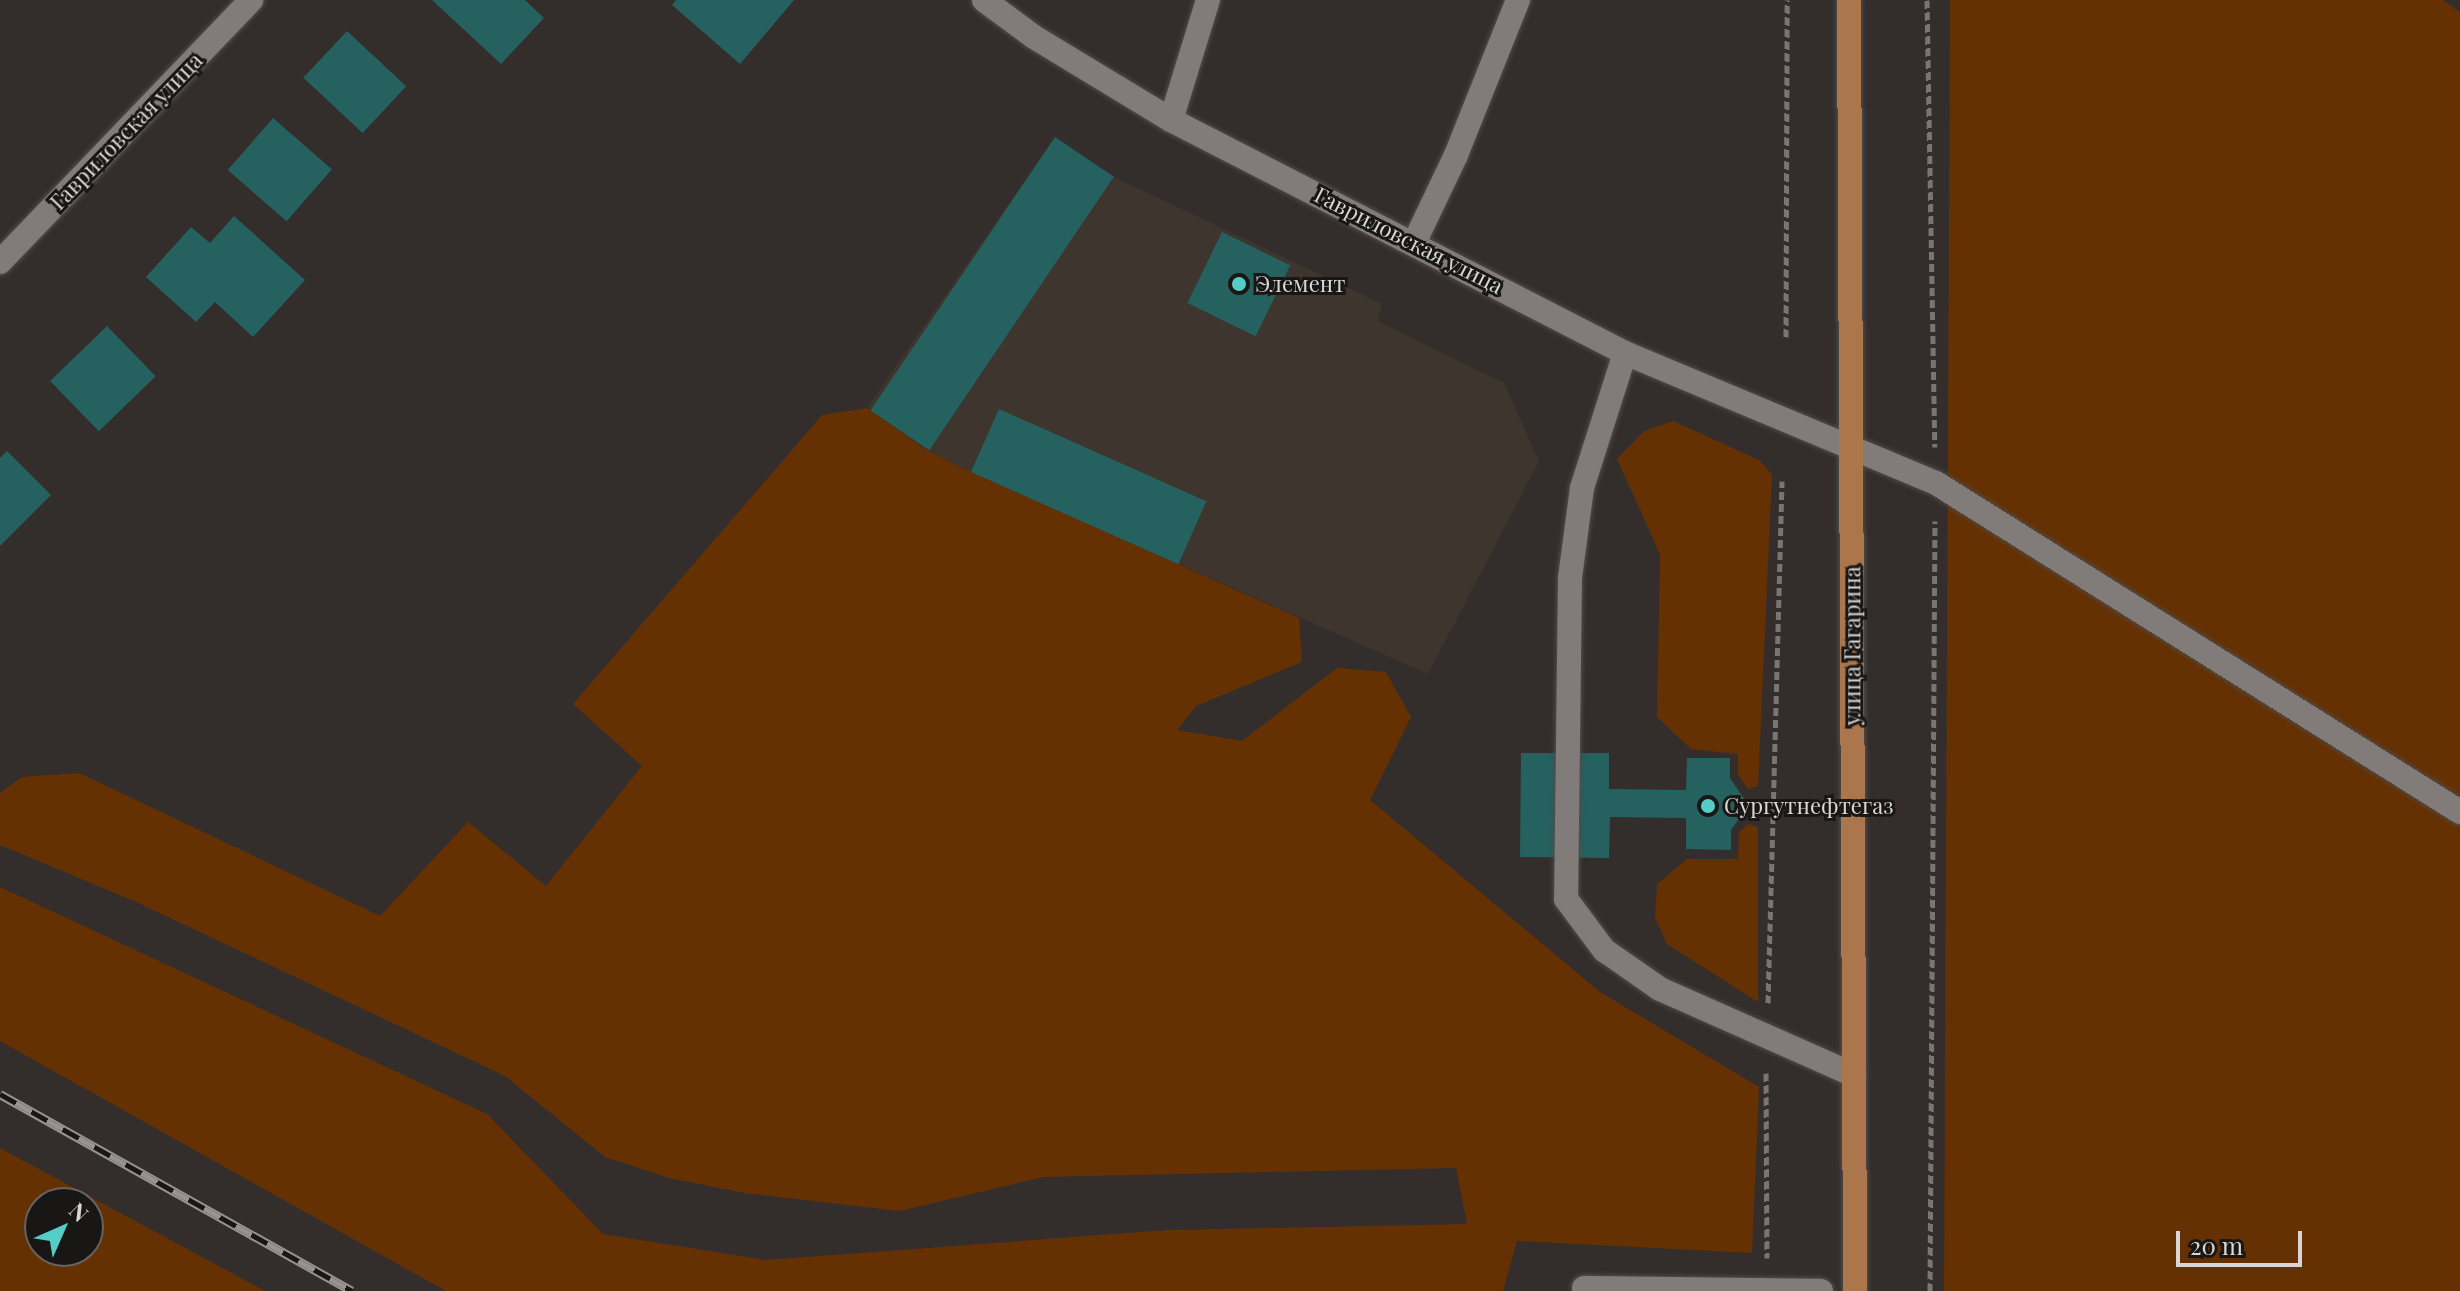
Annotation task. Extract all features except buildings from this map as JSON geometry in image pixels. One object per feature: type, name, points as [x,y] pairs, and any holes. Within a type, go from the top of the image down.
[{"type":"main road","name":"улица Гагарина","points":[[1849,0],[1855,1291]]},
{"type":"street","name":"Гавриловская улица","points":[[0,262],[251,0]]},
{"type":"street","name":"Гавриловская улица","points":[[984,0],[1034,37],[1171,120],[1415,241],[1625,353],[1936,483],[2460,812]]},
{"type":"street","points":[[1171,120],[1208,0]]},
{"type":"street","points":[[1415,241],[1456,155],[1518,0]]},
{"type":"street","points":[[1625,353],[1582,488],[1570,578],[1566,899],[1604,950],[1660,989],[1854,1075]]},
{"type":"street","points":[[1584,1288],[1821,1291]]},
{"type":"path","points":[[1786,337],[1787,0]]},
{"type":"path","points":[[1927,0],[1936,483],[1930,1291]]},
{"type":"path","points":[[1772,1290],[1764,1240],[1782,481]]},
{"type":"shaded area","points":[[1950,0],[2443,0],[2460,12],[2460,1291],[1944,1291]]},
{"type":"shaded area","points":[[1055,137],[1114,177],[1382,304],[1377,321],[1504,383],[1539,461],[1428,674],[971,472],[925,449],[867,408]]},
{"type":"shaded area","points":[[867,408],[925,449],[971,472],[1299,618],[1302,662],[1196,706],[1177,730],[1242,741],[1337,668],[1386,672],[1411,717],[1370,800],[1600,992],[1759,1087],[1752,1253],[1517,1241],[1503,1291],[446,1291],[0,1041],[0,887],[487,1114],[603,1234],[766,1260],[1167,1230],[1467,1224],[1456,1168],[1043,1177],[899,1211],[744,1193],[669,1178],[605,1157],[505,1076],[134,901],[0,845],[0,793],[22,777],[79,773],[380,916],[468,822],[546,886],[642,766],[573,704],[822,415]]},
{"type":"shaded area","points":[[1673,421],[1759,460],[1772,475],[1758,786],[1748,789],[1738,775],[1738,754],[1691,749],[1657,717],[1660,554],[1617,459],[1644,431]]},
{"type":"shaded area","points":[[1749,824],[1758,827],[1758,1002],[1667,944],[1655,918],[1657,884],[1687,859],[1738,859],[1739,832]]},
{"type":"shaded area","points":[[0,1148],[72,1187],[24,1187],[24,1267],[104,1267],[104,1204],[265,1291],[0,1291]]},
{"type":"railway","points":[[0,1094],[352,1291]]},
{"type":"place","name":"Элемент","points":[[1239,284]]},
{"type":"place","name":"Сургутнефтегаз","points":[[1708,806]]}]
